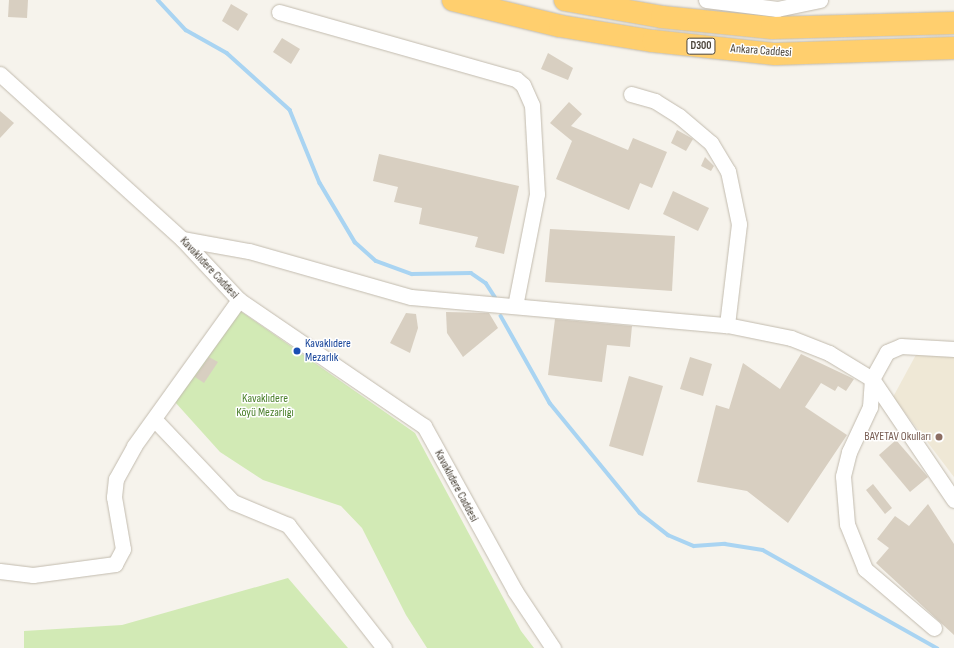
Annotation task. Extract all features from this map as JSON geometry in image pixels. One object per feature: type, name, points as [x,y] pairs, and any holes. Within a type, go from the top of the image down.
[{"type":"highway","name":"Ankara Caddesi","points":[[453,0],[560,26],[653,41],[767,53],[954,48]]},
{"type":"highway","name":"Ankara Caddesi","points":[[564,0],[662,17],[772,28],[954,23]]},
{"type":"street","points":[[706,0],[776,9],[820,0]]},
{"type":"street","points":[[279,12],[516,79],[522,85],[532,105],[537,194],[515,306]]},
{"type":"street","name":"Kavaklıdere Caddesi","points":[[0,74],[182,239],[239,300],[408,412],[424,426],[511,584],[553,648]]},
{"type":"street","points":[[631,94],[655,100],[679,116],[711,143],[728,171],[739,224],[727,325]]},
{"type":"street","points":[[182,239],[249,252],[411,297],[727,325],[791,338],[828,353],[872,379],[954,500]]},
{"type":"street","points":[[0,571],[33,575],[115,564],[123,549],[114,497],[116,479],[155,420],[239,300]]},
{"type":"street","points":[[934,628],[866,569],[847,524],[843,476],[849,452],[870,407],[872,379],[887,352],[894,347],[954,348]]},
{"type":"street","points":[[155,420],[232,502],[288,525],[384,648]]},
{"type":"shaded area","name":"BAYETAV Okulları","points":[[918,351],[954,353],[954,477],[893,397]]},
{"type":"green space","name":"Kavaklıdere Köyü Mezarlığı","points":[[236,308],[415,433],[521,631],[534,648],[427,648],[406,615],[362,528],[341,506],[263,480],[220,452],[175,402]]},
{"type":"green space","points":[[288,578],[348,648],[24,648],[24,631],[122,625]]},
{"type":"building","points":[[9,0],[28,0],[27,18],[8,17]]},
{"type":"building","points":[[231,4],[248,14],[238,31],[222,21]]},
{"type":"building","points":[[282,38],[300,49],[291,64],[273,52]]},
{"type":"building","points":[[548,53],[573,68],[568,80],[541,69]]},
{"type":"building","points":[[569,102],[582,114],[571,126],[628,150],[633,138],[667,152],[652,188],[640,183],[629,210],[556,179],[572,141],[550,123]]},
{"type":"building","points":[[0,111],[14,123],[0,138]]},
{"type":"building","points":[[677,130],[693,139],[686,151],[671,143]]},
{"type":"building","points":[[379,154],[519,186],[504,254],[475,247],[478,237],[419,224],[422,208],[394,202],[398,187],[373,181]]},
{"type":"building","points":[[705,157],[714,166],[711,171],[701,166]]},
{"type":"building","points":[[673,191],[709,208],[698,231],[663,214]]},
{"type":"building","points":[[550,229],[675,236],[672,291],[545,282]]},
{"type":"building","points":[[446,312],[489,313],[498,328],[463,357],[447,333]]},
{"type":"building","points":[[406,313],[416,314],[418,328],[410,353],[390,343]]},
{"type":"building","points":[[555,319],[632,326],[630,347],[607,345],[602,382],[548,375]]},
{"type":"building","points":[[801,354],[854,379],[846,391],[838,386],[835,391],[821,383],[805,407],[847,435],[788,523],[747,491],[697,482],[716,405],[729,409],[743,363],[780,389]]},
{"type":"building","points":[[209,357],[218,362],[204,383],[195,377]]},
{"type":"building","points":[[690,357],[712,364],[703,396],[680,389]]},
{"type":"building","points":[[629,376],[663,386],[643,456],[609,446]]},
{"type":"building","points":[[896,440],[928,477],[910,492],[879,455]]},
{"type":"building","points":[[873,484],[892,508],[885,514],[866,490]]},
{"type":"building","points":[[928,504],[954,544],[954,635],[876,563],[889,548],[877,539],[895,516],[909,526]]},
{"type":"waterway","points":[[158,0],[186,30],[227,53],[290,110],[320,183],[355,242],[376,261],[412,274],[471,273],[486,283],[495,297]]},
{"type":"waterway","points":[[501,316],[550,403],[640,513],[668,535],[694,546],[725,544],[763,550],[937,648]]},
{"type":"place","name":"Kavaklıdere Mezarlık","points":[[297,351]]},
{"type":"place","name":"BAYETAV Okulları","points":[[939,437]]}]
